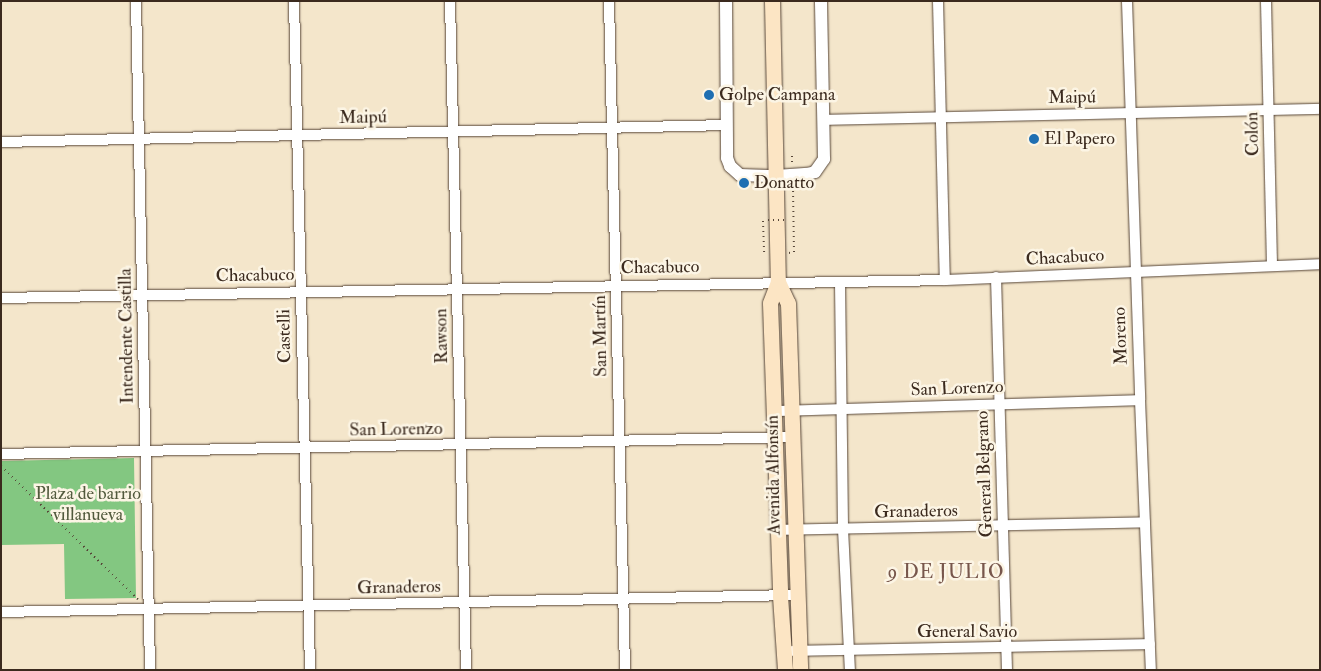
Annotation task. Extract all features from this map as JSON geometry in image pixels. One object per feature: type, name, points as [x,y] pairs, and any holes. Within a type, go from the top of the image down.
[{"type":"main road","points":[[765,1],[773,52]]},
{"type":"main road","name":"Avenida Alfonsín","points":[[772,1],[778,282],[770,303],[780,596],[792,651],[800,670]]},
{"type":"main road","points":[[773,52],[779,1]]},
{"type":"main road","name":"Avenida Alfonsín","points":[[778,282],[788,303],[796,595],[792,651],[785,670]]},
{"type":"street","name":"Intendente Castilla","points":[[136,1],[150,670]]},
{"type":"street","name":"Castelli","points":[[294,1],[310,670]]},
{"type":"street","name":"Rawson","points":[[450,1],[466,670]]},
{"type":"street","name":"San Martín","points":[[609,1],[625,670]]},
{"type":"street","points":[[726,1],[727,158],[734,172],[740,175],[776,176],[808,174],[821,166],[824,159],[821,1]]},
{"type":"street","points":[[938,1],[945,280]]},
{"type":"street","name":"Moreno","points":[[1127,1],[1135,271],[1151,670]]},
{"type":"street","name":"Colón","points":[[1266,1],[1272,265]]},
{"type":"street","name":"Maipú","points":[[824,120],[1320,109]]},
{"type":"street","name":"Maipú","points":[[1,142],[726,125]]},
{"type":"street","name":"Chacabuco","points":[[1,298],[945,280],[1320,264]]},
{"type":"street","name":"General Belgrano","points":[[996,277],[1007,670]]},
{"type":"street","points":[[840,282],[843,529],[850,670]]},
{"type":"street","name":"San Lorenzo","points":[[775,411],[1140,400]]},
{"type":"street","name":"San Lorenzo","points":[[1,454],[792,437]]},
{"type":"street","name":"Granaderos","points":[[778,530],[1003,527],[1145,522]]},
{"type":"street","name":"Granaderos","points":[[1,612],[796,595]]},
{"type":"street","name":"General Savio","points":[[792,651],[1006,649],[1150,644]]},
{"type":"path","points":[[788,244],[789,253],[794,252],[792,156]]},
{"type":"path","points":[[768,220],[786,220],[788,228]]},
{"type":"path","points":[[1,466],[149,609]]},
{"type":"green space","name":"Plaza de barrio villanueva","points":[[134,458],[136,598],[65,599],[64,544],[1,545],[1,461]]},
{"type":"place","name":"Golpe Campana","points":[[709,95]]},
{"type":"place","name":"El Papero","points":[[1034,139]]},
{"type":"place","name":"Donatto","points":[[744,183]]},
{"type":"district","name":"9 DE JULIO","points":[[946,573]]}]
